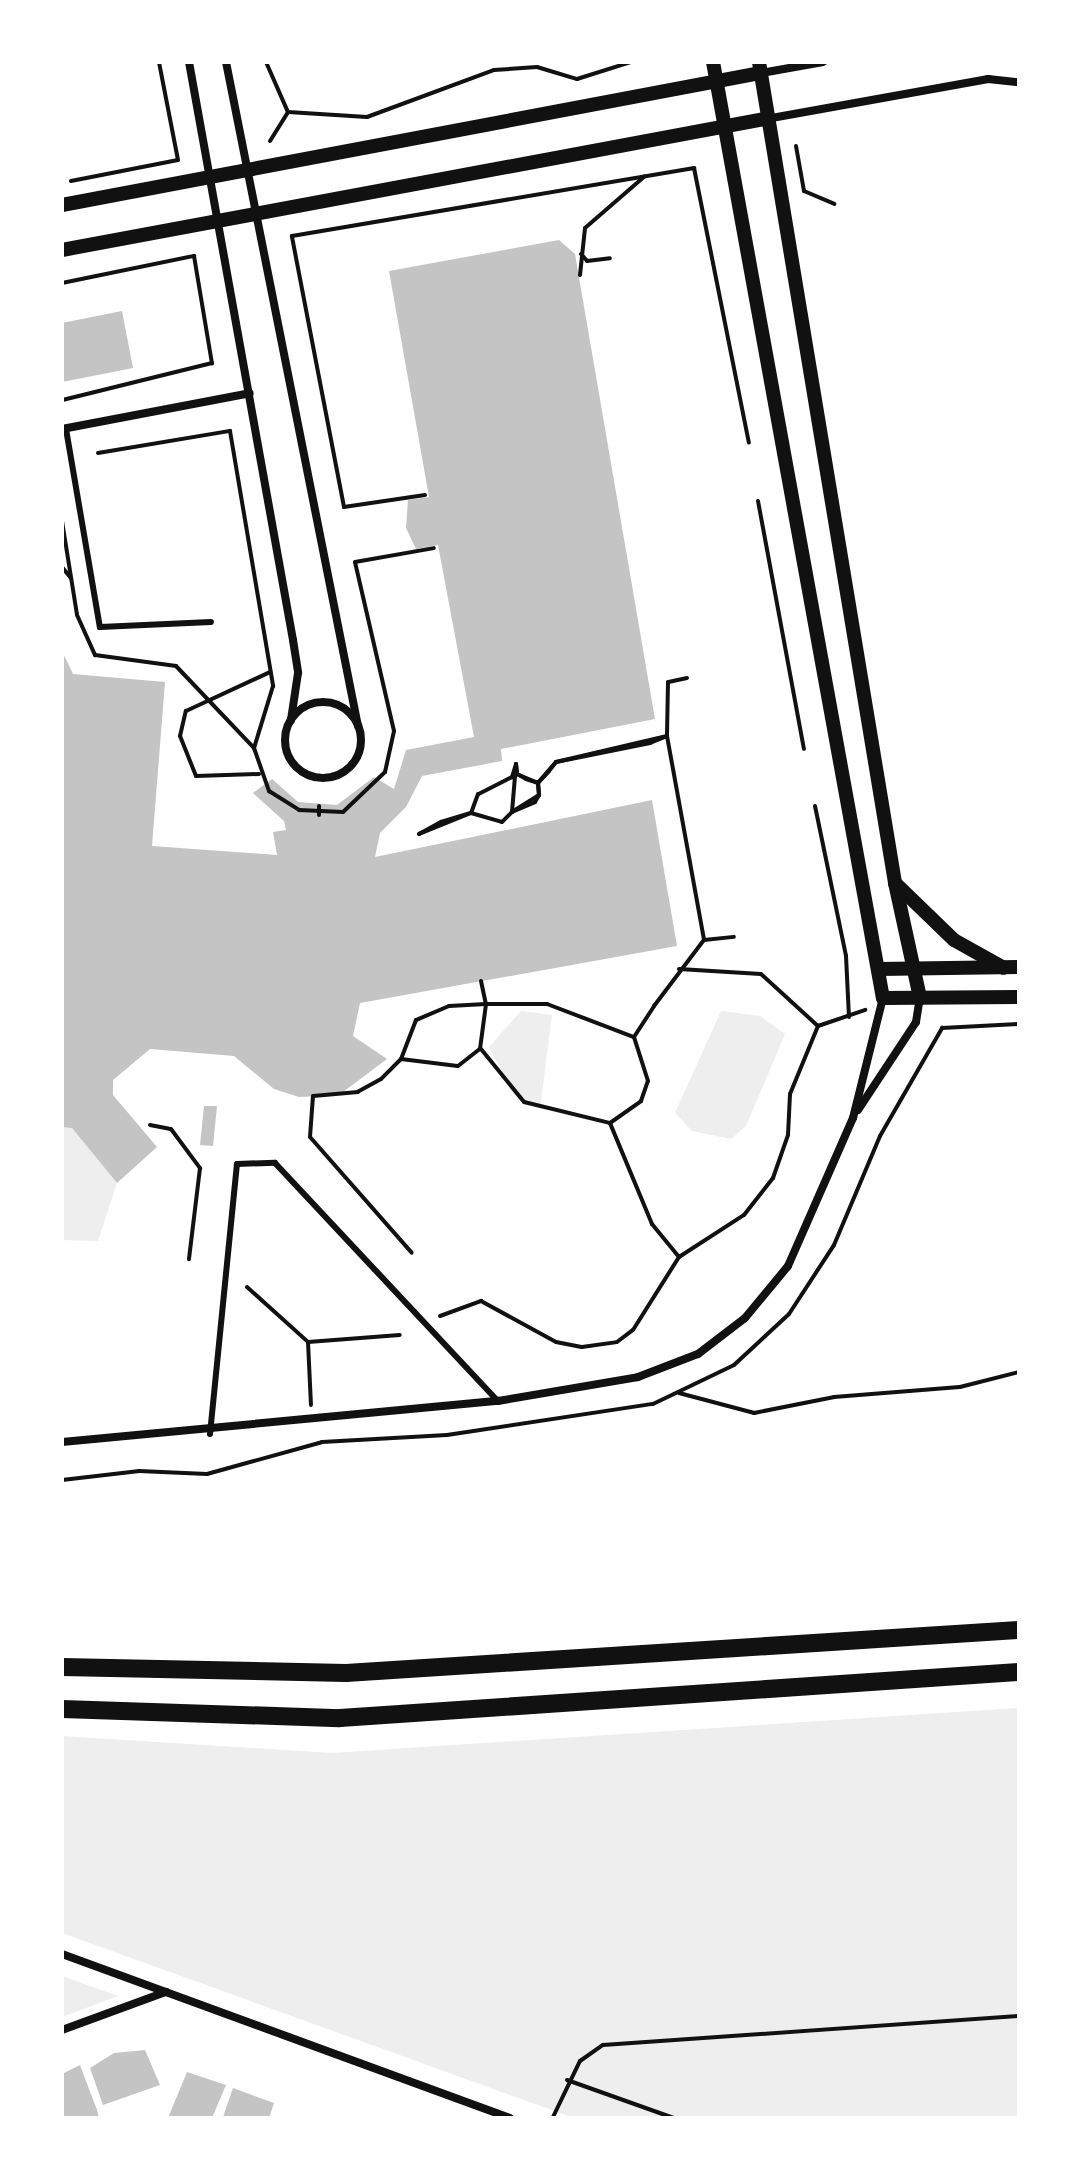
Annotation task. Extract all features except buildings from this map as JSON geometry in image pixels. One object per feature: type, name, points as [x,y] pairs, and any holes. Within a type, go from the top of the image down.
[{"type":"main road","points":[[62,1667],[346,1673],[1019,1630]]},
{"type":"main road","points":[[62,1709],[340,1718],[1019,1672]]},
{"type":"street","points":[[189,62],[298,673],[291,720],[290,757],[320,778],[354,762],[358,726],[226,62]]},
{"type":"street","points":[[713,62],[719,127],[883,998],[853,1118]]},
{"type":"street","points":[[62,205],[715,83],[760,67],[823,62]]},
{"type":"street","points":[[62,1442],[210,1434],[498,1401],[638,1377],[698,1354],[745,1318],[788,1266],[853,1118],[916,1022],[920,998],[895,883],[765,119],[760,67]]},
{"type":"street","points":[[62,250],[253,210],[988,79],[1019,82]]},
{"type":"street","points":[[64,429],[250,393]]},
{"type":"street","points":[[291,720],[320,702],[342,707],[358,726]]},
{"type":"street","points":[[895,883],[954,940],[1012,967]]},
{"type":"street","points":[[879,969],[1012,967]]},
{"type":"street","points":[[883,998],[1019,997]]},
{"type":"street","points":[[62,1954],[510,2118]]},
{"type":"street","points":[[62,2030],[167,1992]]},
{"type":"lane","points":[[64,429],[100,627],[211,622]]},
{"type":"lane","points":[[210,1434],[237,1164],[275,1163],[498,1401]]},
{"type":"path","points":[[71,181],[178,160],[159,62]]},
{"type":"path","points":[[266,62],[288,112]]},
{"type":"path","points":[[288,112],[367,117],[494,70],[537,67],[577,79],[631,62]]},
{"type":"path","points":[[270,141],[288,112]]},
{"type":"path","points":[[796,146],[804,191],[834,204]]},
{"type":"path","points":[[425,495],[344,507],[292,236],[694,168],[749,443]]},
{"type":"path","points":[[580,275],[579,253],[585,228],[645,176]]},
{"type":"path","points":[[579,253],[587,261],[610,258]]},
{"type":"path","points":[[62,283],[194,256],[212,363],[62,400]]},
{"type":"path","points":[[98,453],[230,431],[270,672],[254,748],[259,774],[196,776],[180,736],[186,711],[270,672]]},
{"type":"path","points":[[758,501],[804,749]]},
{"type":"path","points":[[62,521],[72,580],[62,567]]},
{"type":"path","points":[[169,667],[254,748]]},
{"type":"path","points":[[687,678],[668,682],[667,736],[704,940]]},
{"type":"path","points":[[441,822],[419,834],[427,829],[441,822],[471,813],[502,822],[512,812],[535,802],[538,783],[556,762],[667,736]]},
{"type":"path","points":[[512,812],[512,777],[516,764],[517,774],[538,783]]},
{"type":"path","points":[[471,813],[486,787],[512,777]]},
{"type":"path","points":[[319,806],[319,815]]},
{"type":"path","points":[[815,806],[846,956],[849,1017]]},
{"type":"path","points":[[634,1037],[679,969],[704,940],[734,937]]},
{"type":"path","points":[[679,969],[761,974],[818,1026]]},
{"type":"path","points":[[401,1059],[458,1066],[480,1049],[486,1004],[481,981]]},
{"type":"path","points":[[412,1253],[310,1137],[313,1096],[358,1092],[401,1059],[416,1020],[449,1006],[547,1004],[634,1037]]},
{"type":"path","points":[[818,1026],[866,1010]]},
{"type":"path","points":[[62,1480],[207,1474],[322,1442],[447,1435],[653,1404],[734,1365],[789,1314],[834,1245],[880,1136],[942,1028],[1019,1024]]},
{"type":"path","points":[[440,1316],[481,1301],[556,1342],[617,1342],[633,1330],[679,1257],[744,1215],[773,1178],[788,1135],[790,1094],[818,1026]]},
{"type":"path","points":[[480,1049],[524,1102],[551,1114],[610,1123],[641,1101],[648,1081],[634,1037]]},
{"type":"path","points":[[610,1123],[652,1224],[679,1257]]},
{"type":"path","points":[[150,1125],[171,1129],[200,1168],[189,1259]]},
{"type":"path","points":[[247,1287],[308,1342],[311,1407]]},
{"type":"path","points":[[308,1342],[400,1335]]},
{"type":"path","points":[[676,1393],[754,1413],[834,1397],[960,1387],[1019,1372]]},
{"type":"path","points":[[553,2117],[567,2080],[603,2045],[649,2038],[1019,2016]]},
{"type":"path","points":[[567,2080],[674,2118]]},
{"type":"shaded area","points":[[521,1011],[552,1015],[540,1109],[515,1096],[489,1047]]},
{"type":"shaded area","points":[[721,1011],[760,1016],[785,1034],[746,1126],[731,1139],[692,1131],[675,1113]]},
{"type":"shaded area","points":[[62,1127],[72,1128],[117,1183],[98,1241],[62,1240]]},
{"type":"shaded area","points":[[1019,1708],[1019,2118],[574,2118],[62,1933],[62,1736],[332,1753]]},
{"type":"shaded area","points":[[62,1976],[118,1996],[62,2017]]}]
